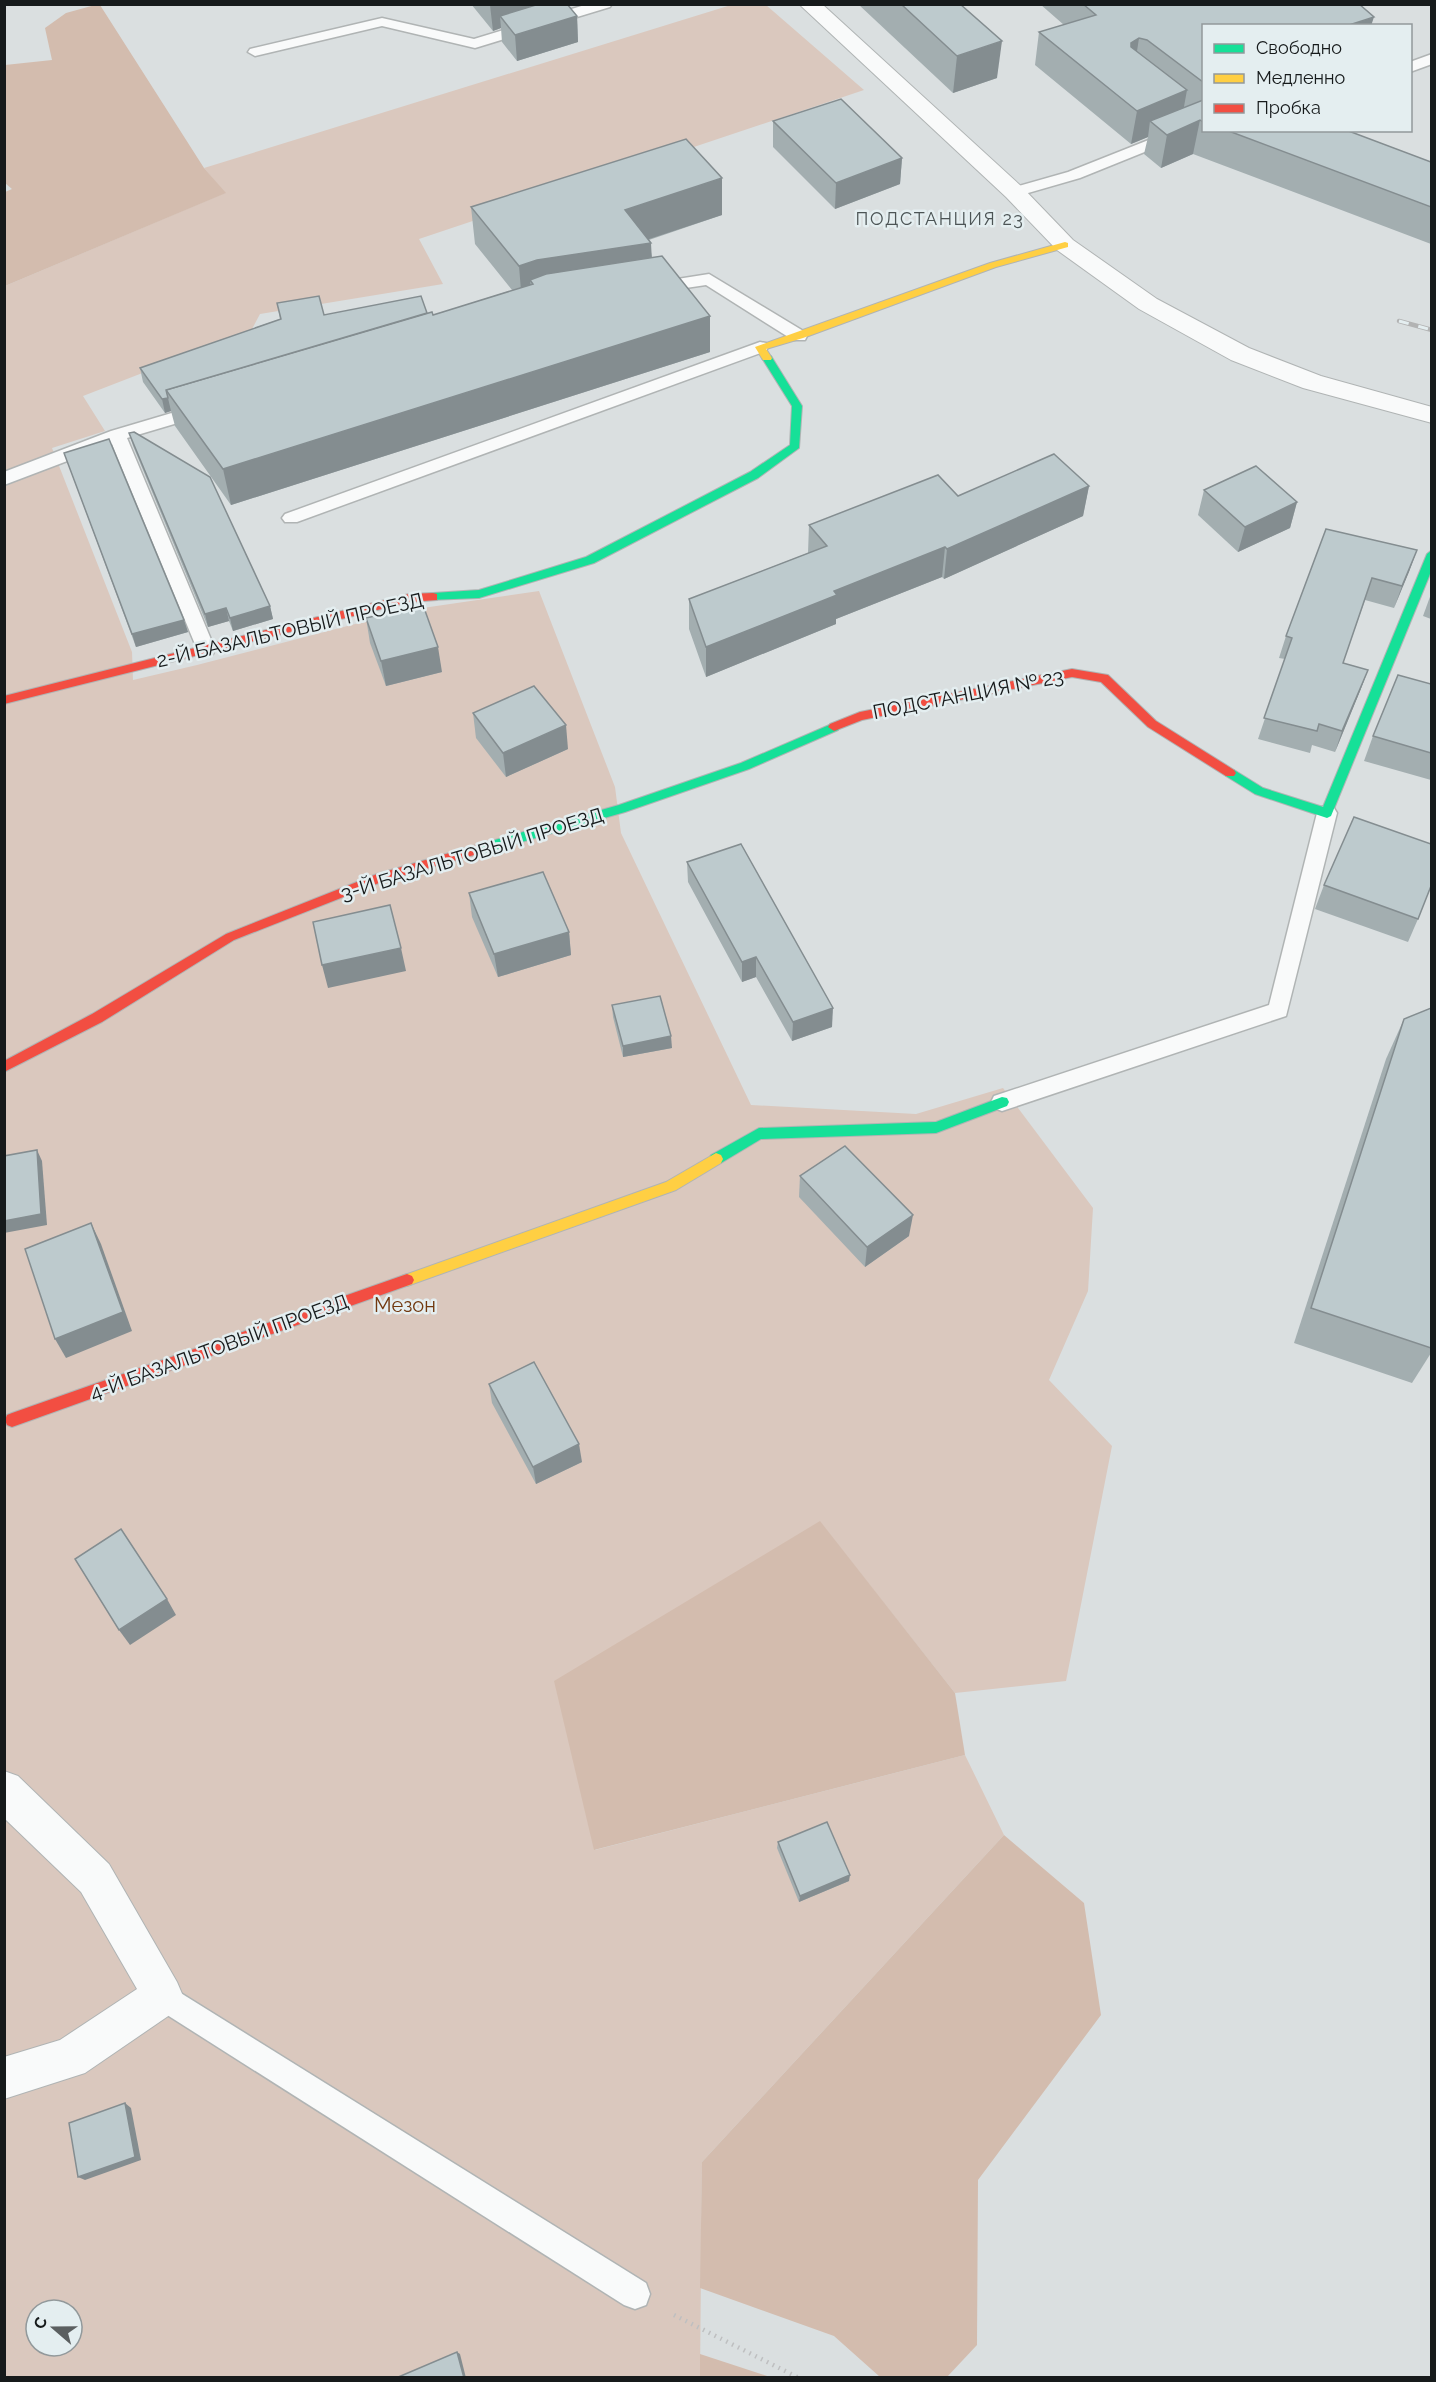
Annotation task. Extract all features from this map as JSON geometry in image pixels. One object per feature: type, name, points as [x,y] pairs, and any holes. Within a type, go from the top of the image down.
[{"type":"street","points":[[809,4],[1014,192],[1065,245],[1148,304],[1240,354],[1312,382],[1431,415]]},
{"type":"street","points":[[760,347],[799,336],[993,265],[1065,245]]},
{"type":"street","name":"2-Й БАЗАЛЬТОВЫЙ ПРОЕЗД","points":[[4,700],[409,598],[479,594],[590,560],[754,475],[795,446],[797,406],[760,347]]},
{"type":"street","points":[[1327,813],[1431,554]]},
{"type":"street","name":"ПОДСТАНЦИЯ № 23","points":[[621,809],[745,766],[860,716],[1072,673],[1104,678],[1152,724],[1259,791],[1327,813]]},
{"type":"street","name":"3-Й БАЗАЛЬТОВЫЙ ПРОЕЗД","points":[[6,1069],[97,1018],[230,937],[381,877],[621,809]]},
{"type":"street","name":"4-Й БАЗАЛЬТОВЫЙ ПРОЕЗД","points":[[7,1420],[671,1186],[759,1134],[936,1127],[1002,1102]]},
{"type":"street","points":[[4,1790],[95,1878],[164,1996],[70,2058],[4,2078]]},
{"type":"lane","points":[[255,52],[382,22],[475,44],[580,8],[605,4]]},
{"type":"lane","points":[[1412,68],[1431,58]]},
{"type":"lane","points":[[1014,192],[1074,175],[1195,121]]},
{"type":"lane","points":[[639,290],[709,279],[799,336]]},
{"type":"lane","points":[[291,518],[760,347]]},
{"type":"lane","points":[[4,479],[117,435],[218,405]]},
{"type":"lane","points":[[117,435],[206,649]]},
{"type":"lane","points":[[1002,1102],[1278,1010],[1327,813]]},
{"type":"lane","points":[[164,1996],[635,2294]]},
{"type":"path","points":[[635,2294],[715,2337],[787,2370],[799,2378]]},
{"type":"green space","name":"Мезон","points":[[731,5],[766,5],[864,90],[419,239],[443,284],[260,314],[251,331],[83,396],[105,431],[52,448],[132,652],[133,680],[409,610],[539,591],[615,787],[621,833],[751,1105],[916,1114],[1003,1088],[1093,1208],[1088,1291],[1049,1380],[1112,1446],[1066,1681],[955,1693],[820,1522],[595,1850],[965,1755],[1004,1835],[702,2162],[700,2377],[5,2378],[5,286],[225,193],[204,168]]},
{"type":"shaded area","points":[[100,5],[204,168],[226,193],[5,286],[5,192],[12,189],[5,183],[5,65],[52,60],[45,28],[66,13]]},
{"type":"shaded area","points":[[820,1521],[955,1693],[965,1755],[594,1850],[554,1681]]},
{"type":"shaded area","points":[[1004,1835],[1084,1903],[1101,2015],[978,2180],[977,2345],[947,2377],[880,2377],[834,2336],[700,2288],[702,2162]]},
{"type":"shaded area","points":[[700,2354],[770,2377],[700,2377]]},
{"type":"building","points":[[539,4],[567,4],[577,16],[515,35],[500,16]]},
{"type":"building","points":[[901,4],[960,4],[1002,41],[957,56]]},
{"type":"building","points":[[1083,4],[1359,4],[1374,17],[1352,24],[1202,24],[1202,81],[1147,40],[1139,38],[1131,43],[1131,47],[1187,90],[1137,111],[1039,32],[1096,15]]},
{"type":"building","points":[[841,99],[902,158],[836,183],[773,121]]},
{"type":"building","points":[[1202,100],[1202,121],[1200,120],[1167,135],[1150,121]]},
{"type":"building","points":[[1231,132],[1351,132],[1431,162],[1431,207]]},
{"type":"building","points":[[686,139],[722,178],[625,210],[651,243],[537,260],[519,266],[471,207]]},
{"type":"building","points":[[662,256],[710,316],[223,469],[166,390],[432,312],[433,315],[533,284],[530,280],[546,274]]},
{"type":"building","points":[[319,296],[324,315],[421,296],[427,313],[166,390],[168,398],[162,399],[140,368],[281,319],[277,303]]},
{"type":"building","points":[[134,432],[210,477],[270,606],[230,618],[226,608],[205,614],[129,433]]},
{"type":"building","points":[[109,439],[184,620],[132,634],[64,453]]},
{"type":"building","points":[[1054,454],[1089,486],[947,549],[945,547],[834,591],[837,595],[706,647],[689,599],[827,546],[809,525],[938,475],[958,496]]},
{"type":"building","points":[[1256,466],[1297,502],[1245,527],[1204,490]]},
{"type":"building","points":[[1326,529],[1417,550],[1402,586],[1372,578],[1343,663],[1368,670],[1342,731],[1319,724],[1317,731],[1264,718],[1292,638],[1286,636]]},
{"type":"building","points":[[423,605],[438,647],[381,661],[366,618]]},
{"type":"building","points":[[1398,675],[1431,684],[1431,753],[1373,736]]},
{"type":"building","points":[[534,686],[566,725],[503,753],[473,713]]},
{"type":"building","points":[[1354,817],[1431,844],[1431,886],[1418,919],[1324,885]]},
{"type":"building","points":[[741,844],[833,1008],[793,1022],[756,957],[742,962],[687,862]]},
{"type":"building","points":[[543,872],[569,932],[494,954],[469,893]]},
{"type":"building","points":[[390,905],[401,948],[322,965],[313,922]]},
{"type":"building","points":[[660,996],[671,1036],[623,1046],[612,1005]]},
{"type":"building","points":[[1431,1008],[1431,1348],[1311,1308],[1404,1019]]},
{"type":"building","points":[[845,1146],[913,1215],[867,1247],[800,1176]]},
{"type":"building","points":[[37,1150],[41,1214],[4,1221],[4,1156]]},
{"type":"building","points":[[91,1223],[123,1312],[55,1339],[25,1249]]},
{"type":"building","points":[[534,1362],[579,1444],[533,1467],[489,1384]]},
{"type":"building","points":[[121,1529],[167,1599],[119,1630],[75,1559]]},
{"type":"building","points":[[827,1822],[850,1875],[800,1896],[778,1842]]},
{"type":"building","points":[[125,2103],[135,2157],[78,2177],[69,2123]]},
{"type":"building","points":[[457,2352],[464,2378],[396,2378]]},
{"type":"railway","points":[[1399,321],[1432,330]]},
{"type":"traffic: fast","points":[[433,597],[479,594],[590,560],[754,475],[795,446],[797,406],[767,358]]},
{"type":"traffic: fast","points":[[1230,773],[1259,791],[1327,813],[1432,554]]},
{"type":"traffic: fast","points":[[477,850],[621,809],[745,766],[834,727]]},
{"type":"traffic: fast","points":[[716,1159],[759,1134],[936,1127],[1002,1102]]},
{"type":"traffic: slow","points":[[767,358],[760,347],[799,336],[993,265],[1065,245]]},
{"type":"traffic: slow","points":[[407,1280],[671,1186],[716,1159]]},
{"type":"traffic: jam","points":[[4,700],[409,598],[433,597]]},
{"type":"traffic: jam","points":[[834,727],[860,716],[1072,673],[1104,678],[1152,724],[1230,773]]},
{"type":"traffic: jam","points":[[4,1067],[97,1018],[230,937],[381,877],[477,850]]},
{"type":"traffic: jam","points":[[12,1420],[407,1280]]},
{"type":"district","name":"ПОДСТАНЦИЯ 23","points":[[940,218]]}]
